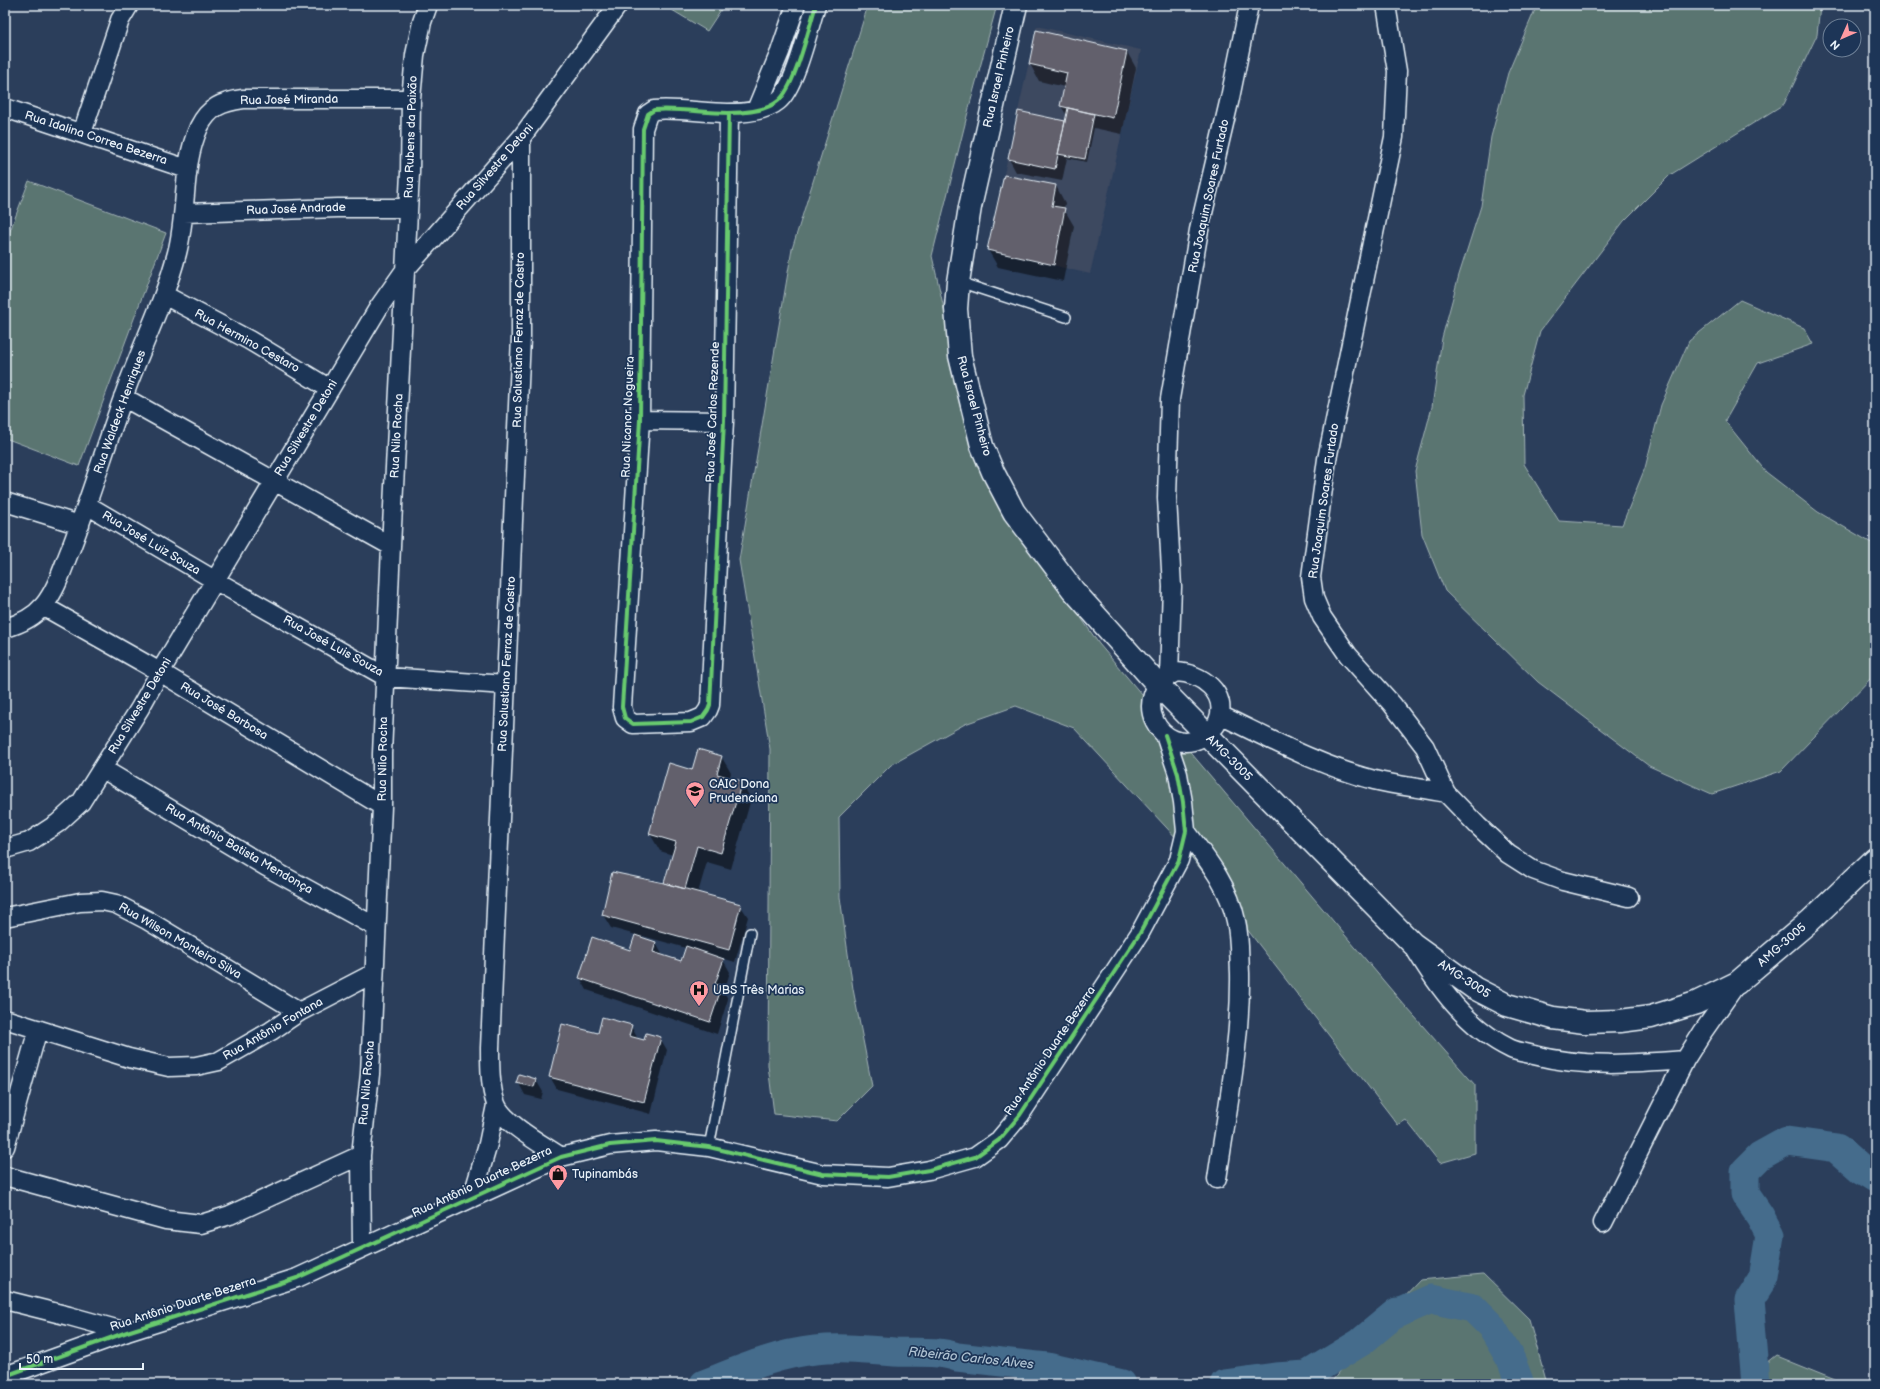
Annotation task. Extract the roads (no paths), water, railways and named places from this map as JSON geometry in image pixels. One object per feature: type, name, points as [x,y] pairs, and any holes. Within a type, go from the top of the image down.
[{"type":"main road","name":"Rua Israel Pinheiro","points":[[1016,5],[970,207],[958,282],[956,309],[960,356],[982,446],[993,472],[1014,512],[1044,554],[1073,590],[1163,680]]},
{"type":"main road","name":"AMG-3005","points":[[1163,680],[1206,735],[1413,944],[1474,988],[1507,1005],[1553,1018],[1585,1022],[1620,1021],[1651,1016],[1696,1003],[1737,983],[1810,921],[1875,859]]},
{"type":"street","points":[[82,133],[120,20],[129,5]]},
{"type":"street","name":"Rua Rubens da Paixão","points":[[405,270],[411,99],[415,55],[422,22],[428,5]]},
{"type":"street","name":"Rua Silvestre Detoni","points":[[5,849],[29,842],[58,823],[81,802],[103,769],[216,581],[378,307],[405,270],[521,138],[618,5]]},
{"type":"street","points":[[756,110],[780,52],[796,5]]},
{"type":"street","points":[[729,113],[756,110],[771,106],[780,100],[787,91],[816,5]]},
{"type":"street","name":"Rua Joaquim Soares Furtado","points":[[1165,735],[1157,726],[1152,716],[1151,704],[1163,680],[1172,587],[1168,498],[1170,399],[1199,230],[1230,98],[1248,5]]},
{"type":"street","name":"Rua Joaquim Soares Furtado","points":[[1386,5],[1397,72],[1394,137],[1327,459],[1311,577],[1314,598],[1322,617],[1348,654],[1392,704],[1425,747],[1446,793],[1508,854],[1533,870],[1563,881],[1629,897]]},
{"type":"street","name":"Rua José Miranda","points":[[187,169],[199,128],[205,117],[215,107],[224,102],[243,99],[303,98],[411,99]]},
{"type":"street","name":"Rua Idalina Correa Bezerra","points":[[5,108],[187,169]]},
{"type":"street","name":"Rua Nicanor Nogueira","points":[[708,710],[699,720],[691,722],[632,724],[625,718],[622,707],[640,420],[643,129],[648,114],[654,110],[729,113]]},
{"type":"street","name":"Rua José Carlos Rezende","points":[[708,710],[711,697],[724,421],[729,113]]},
{"type":"street","name":"Rua Salustiano Ferraz de Castro","points":[[496,1105],[491,1073],[490,1048],[521,337],[521,138]]},
{"type":"street","name":"Rua Waldeck Henriques","points":[[5,628],[16,625],[32,616],[43,606],[56,584],[80,525],[123,397],[164,295],[178,252],[184,213],[187,169]]},
{"type":"street","name":"Rua José Andrade","points":[[184,213],[338,208],[408,208]]},
{"type":"street","name":"Rua Nilo Rocha","points":[[362,1248],[360,1155],[370,1074],[382,806],[382,754],[391,546],[405,270]]},
{"type":"street","name":"Rua Hermino Cestaro","points":[[164,295],[249,340],[330,389]]},
{"type":"street","points":[[123,397],[391,546]]},
{"type":"street","points":[[640,420],[724,421]]},
{"type":"street","points":[[5,502],[80,525]]},
{"type":"street","name":"Rua José Luiz Souza","points":[[87,505],[216,581]]},
{"type":"street","name":"Rua José Luis Souza","points":[[216,581],[386,677],[506,685]]},
{"type":"street","name":"Rua José Barbosa","points":[[43,606],[160,672],[382,806]]},
{"type":"street","points":[[1163,680],[1176,672],[1187,672],[1204,679],[1217,696],[1220,703],[1220,715],[1216,725],[1206,735],[1187,742],[1175,740],[1165,735]]},
{"type":"street","points":[[1220,715],[1325,763],[1374,780],[1446,793]]},
{"type":"street","name":"Rua Antônio Duarte Bezerra","points":[[5,1376],[127,1332],[297,1278],[561,1156],[610,1145],[656,1141],[709,1147],[823,1174],[888,1177],[929,1170],[975,1157],[999,1140],[1020,1115],[1136,939],[1179,860],[1186,831],[1178,774],[1165,735]]},
{"type":"street","name":"Rua Antônio Batista Mendonça","points":[[103,769],[265,866],[376,927]]},
{"type":"street","points":[[1186,831],[1218,875],[1236,921],[1239,952],[1240,1001],[1234,1069],[1217,1179]]},
{"type":"street","name":"Rua Wilson Monteiro Silva","points":[[5,917],[80,902],[102,901],[116,904],[147,920],[299,1012]]},
{"type":"street","points":[[1413,944],[1432,976],[1454,1005],[1490,1037],[1512,1050],[1555,1061],[1605,1065],[1685,1060]]},
{"type":"street","name":"Rua Antônio Fontana","points":[[5,1019],[129,1058],[169,1067],[196,1066],[219,1061],[271,1031],[299,1012],[374,973]]},
{"type":"street","points":[[1603,1223],[1685,1060],[1737,983]]},
{"type":"street","points":[[5,1147],[38,1029]]},
{"type":"street","points":[[496,1105],[526,1134],[561,1156]]},
{"type":"street","points":[[472,1198],[488,1144],[496,1105]]},
{"type":"street","points":[[5,1176],[166,1220],[201,1224],[230,1216],[360,1155]]},
{"type":"street","points":[[5,1300],[127,1332]]},
{"type":"lane","points":[[958,282],[1066,317]]},
{"type":"lane","points":[[709,1147],[750,933]]},
{"type":"waterway","name":"Ribeirão Carlos Alves","points":[[1756,1384],[1749,1300],[1763,1278],[1770,1235],[1760,1216],[1745,1194],[1745,1171],[1760,1156],[1787,1141],[1837,1148],[1862,1170],[1875,1178]]},
{"type":"waterway","name":"Ribeirão Carlos Alves","points":[[1224,1384],[1275,1377],[1307,1375],[1361,1342],[1397,1312],[1397,1314],[1431,1299],[1473,1308],[1491,1326],[1511,1360],[1520,1384]]},
{"type":"waterway","name":"Ribeirão Carlos Alves","points":[[704,1384],[758,1363],[786,1355],[815,1350],[835,1349],[942,1353],[957,1357],[1047,1367],[1122,1384]]},
{"type":"place","name":"CAIC Dona Prudenciana","points":[[695,808]]},
{"type":"place","name":"UBS Três Marias","points":[[699,1007]]},
{"type":"place","name":"Tupinambás","points":[[558,1191]]}]
